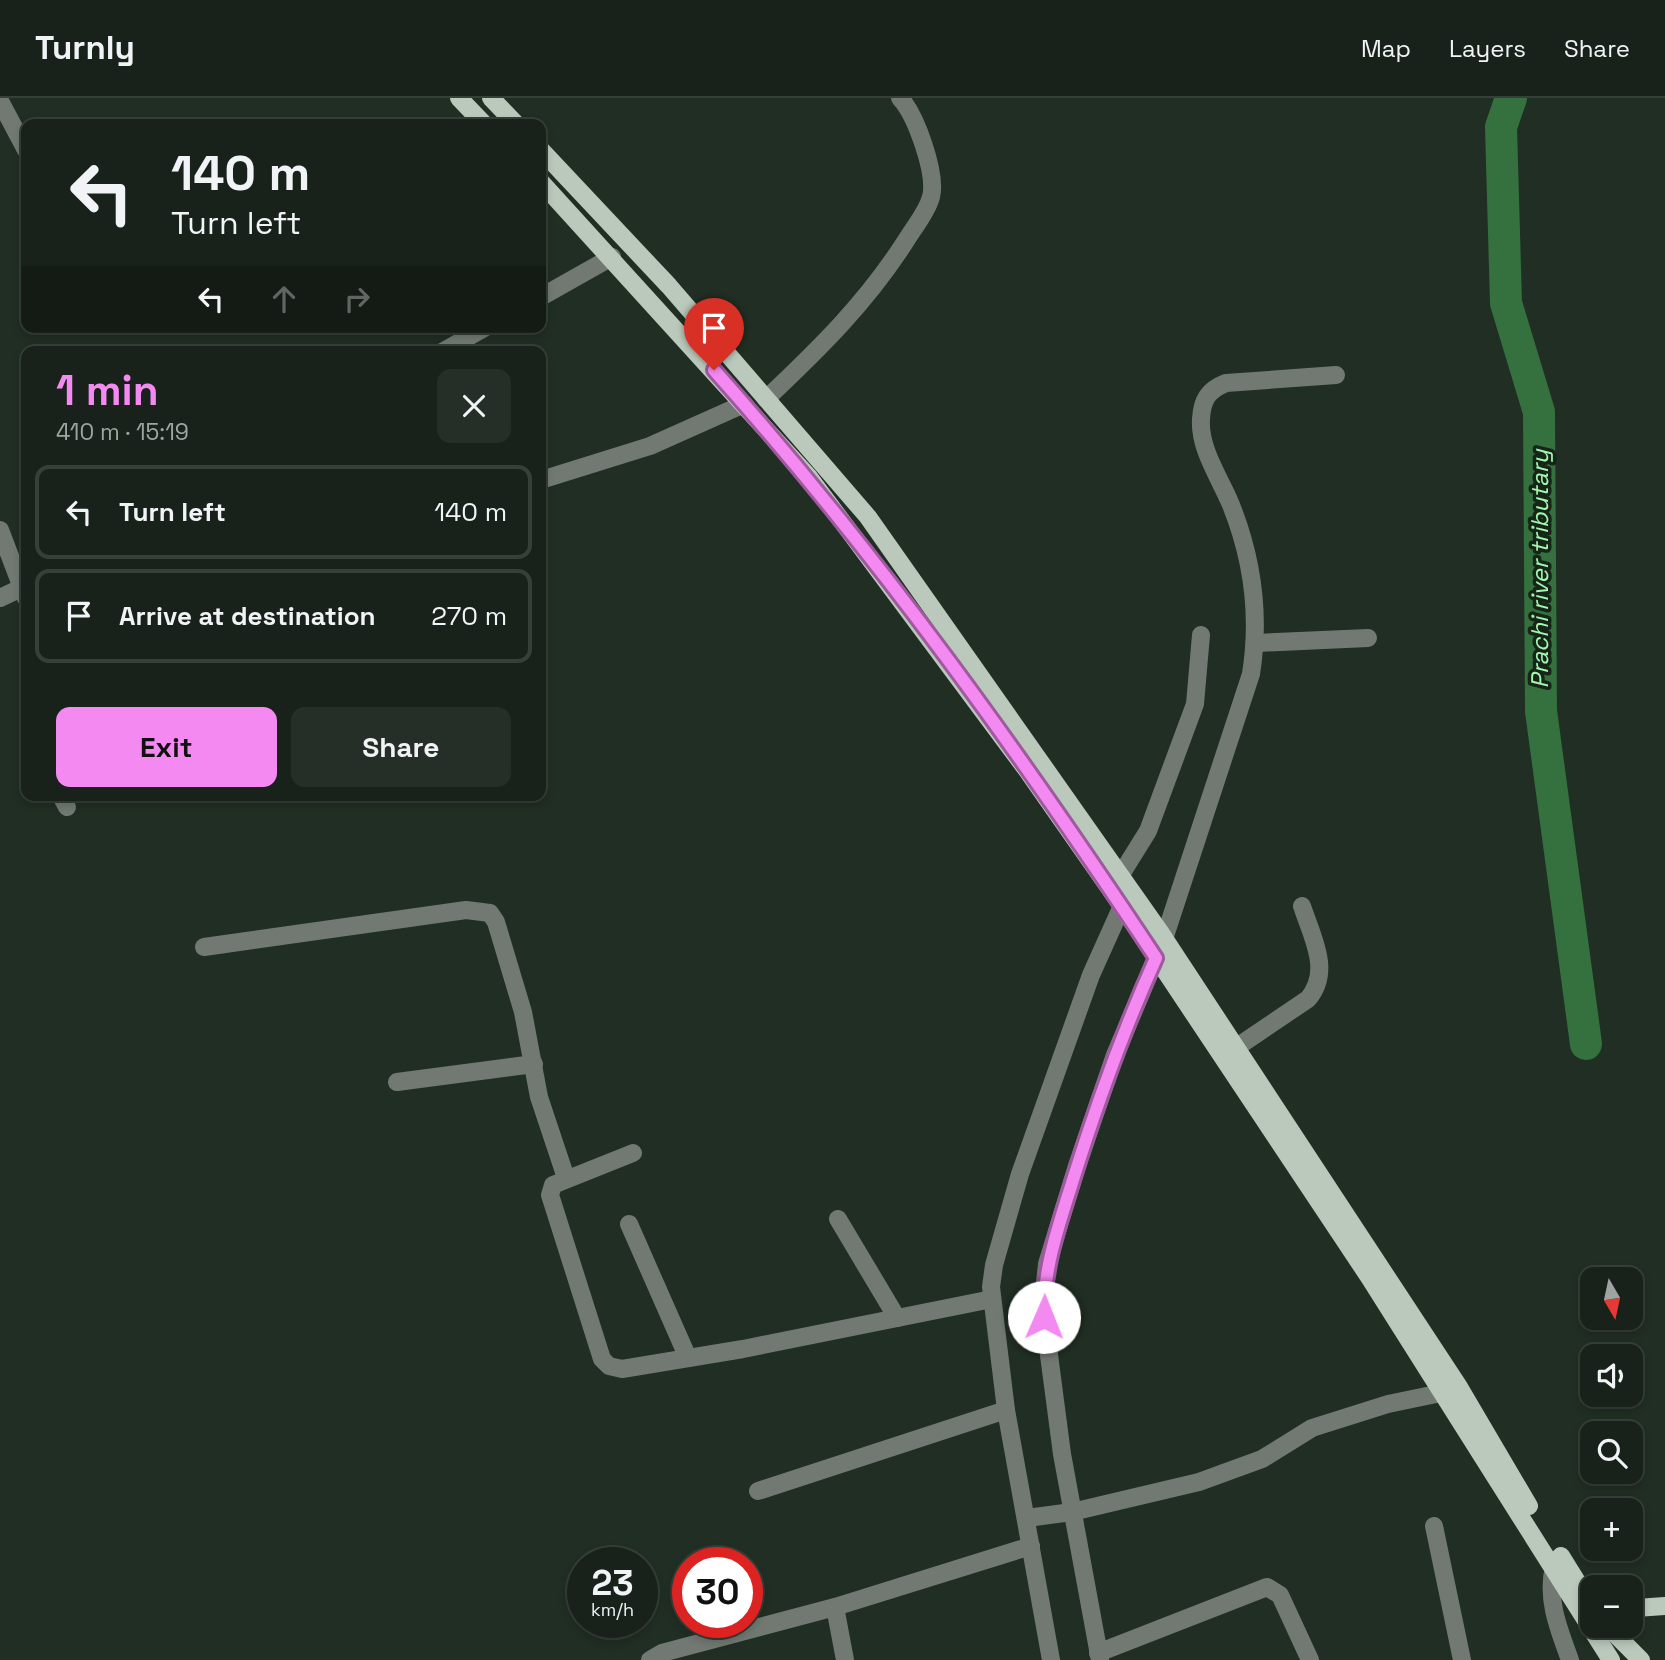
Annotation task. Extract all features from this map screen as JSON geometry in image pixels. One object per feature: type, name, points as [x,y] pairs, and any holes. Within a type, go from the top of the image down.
[{"type":"main road","points":[[459,98],[479,119]]},
{"type":"main road","points":[[491,98],[511,119]]},
{"type":"main road","points":[[546,155],[669,286],[868,517],[1120,876],[1127,905]]},
{"type":"main road","points":[[546,187],[809,477],[1127,905],[1237,1047],[1459,1387],[1554,1567],[1580,1602]]},
{"type":"main road","points":[[1158,945],[1441,1393],[1572,1574],[1580,1594]]},
{"type":"main road","points":[[1572,1574],[1580,1578]]},
{"type":"main road","points":[[1643,1608],[1665,1606]]},
{"type":"main road","points":[[1595,1638],[1601,1660]]},
{"type":"main road","points":[[1600,1638],[1611,1660]]},
{"type":"main road","points":[[1620,1638],[1641,1660]]},
{"type":"street","points":[[5,98],[0,101],[21,141]]},
{"type":"street","points":[[766,399],[850,318],[885,273],[931,197],[931,173],[914,119],[900,98]]},
{"type":"street","points":[[546,294],[612,257]]},
{"type":"street","points":[[453,346],[475,333]]},
{"type":"street","points":[[1310,1660],[1280,1595],[1267,1587],[1099,1656],[1069,1512],[1044,1317],[1047,1264],[1115,1055],[1158,945],[1251,674],[1256,643],[1256,605],[1232,507],[1204,445],[1200,421],[1203,401],[1211,388],[1226,383],[1336,375]]},
{"type":"street","points":[[546,478],[650,446],[744,404]]},
{"type":"street","points":[[0,530],[21,585]]},
{"type":"street","points":[[0,598],[21,594]]},
{"type":"street","points":[[1120,876],[1149,831],[1195,704],[1201,635]]},
{"type":"street","points":[[1256,643],[1368,638]]},
{"type":"street","points":[[1051,1660],[1031,1546],[1030,1518],[1006,1410],[992,1300],[994,1265],[1020,1174],[1091,975],[1127,905]]},
{"type":"street","points":[[1237,1047],[1308,999],[1316,989],[1321,964],[1302,906]]},
{"type":"street","points":[[204,947],[466,910],[490,913],[496,922],[523,1012],[539,1097],[566,1178]]},
{"type":"street","points":[[397,1082],[534,1064]]},
{"type":"street","points":[[633,1153],[566,1178],[553,1185],[550,1195],[602,1359],[609,1366],[622,1369],[688,1358],[992,1300]]},
{"type":"street","points":[[838,1219],[897,1318]]},
{"type":"street","points":[[629,1224],[688,1358]]},
{"type":"street","points":[[1030,1518],[1069,1512],[1232,1471],[1262,1459],[1312,1428],[1388,1404],[1441,1393]]},
{"type":"street","points":[[758,1491],[1006,1410]]},
{"type":"street","points":[[1434,1526],[1462,1660]]},
{"type":"street","points":[[650,1660],[662,1653],[835,1607],[1031,1546]]},
{"type":"street","points":[[1554,1567],[1550,1585],[1556,1620],[1570,1660]]},
{"type":"street","points":[[835,1607],[845,1660]]},
{"type":"waterway","name":"Prachi river tributary","points":[[1511,98],[1501,127],[1506,303],[1539,412],[1541,711],[1586,1044]]},
{"type":"route","points":[[714,370],[809,477],[892,586],[1029,773],[1156,958],[1115,1055],[1077,1166],[1047,1264],[1044,1317]]}]
